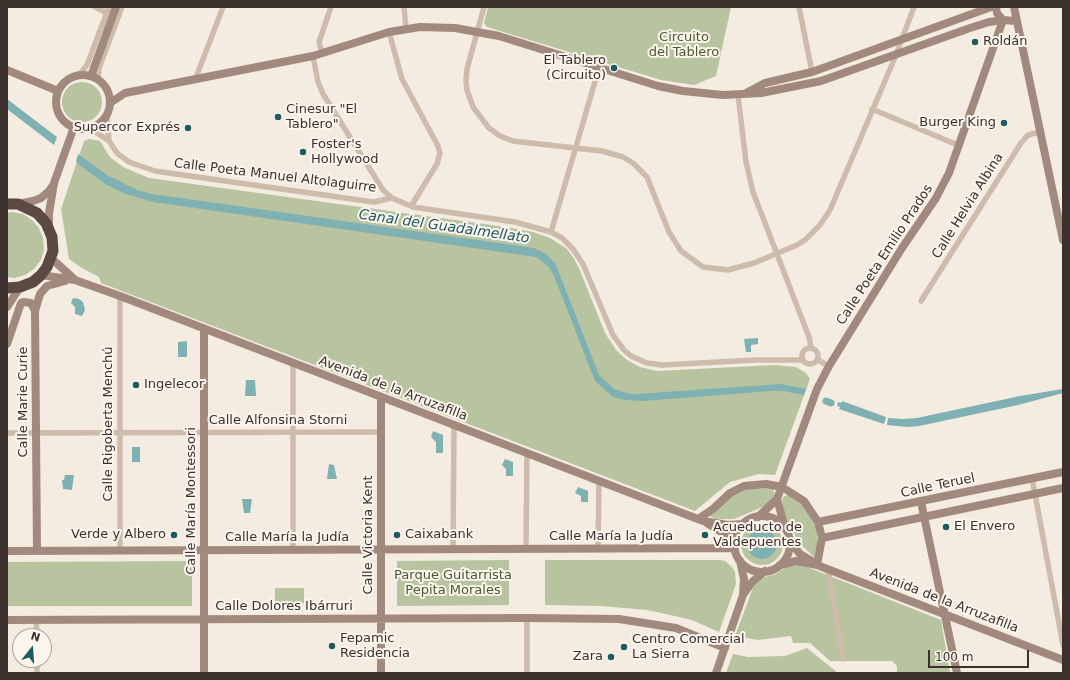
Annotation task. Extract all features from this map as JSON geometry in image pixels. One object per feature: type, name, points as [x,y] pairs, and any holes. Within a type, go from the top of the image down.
[{"type":"highway","points":[[7,288],[20,287],[32,282],[41,275],[51,258],[52,236],[46,223],[37,213],[28,207],[13,204]]},
{"type":"main road","points":[[94,78],[116,7]]},
{"type":"main road","points":[[738,95],[765,83],[812,72],[991,7]]},
{"type":"main road","points":[[996,7],[997,14],[1003,20]]},
{"type":"main road","points":[[1014,7],[1063,240]]},
{"type":"main road","points":[[1016,21],[1020,7]]},
{"type":"main road","points":[[107,90],[110,104],[107,115],[102,122],[90,128],[74,127],[64,121],[58,112],[56,102],[58,91],[70,78],[78,76],[94,78],[107,90],[125,93],[313,56],[389,32],[406,29],[455,28],[478,31],[664,87],[707,94],[738,95],[777,92],[811,84],[982,24],[1003,20],[1016,21]]},
{"type":"main road","name":"Calle Poeta Emilio Prados","points":[[777,499],[817,389],[829,366],[902,248],[941,190],[960,146],[1003,20]]},
{"type":"main road","points":[[7,70],[58,91]]},
{"type":"main road","points":[[110,104],[125,93]]},
{"type":"main road","points":[[49,230],[49,213],[54,183],[74,127]]},
{"type":"main road","points":[[13,204],[33,201],[41,198],[49,191],[54,183]]},
{"type":"main road","name":"Avenida de la Arruzafilla","points":[[51,258],[75,280]]},
{"type":"main road","name":"Avenida de la Arruzafilla","points":[[41,275],[75,280],[120,296],[700,520],[728,525],[743,524]]},
{"type":"main road","name":"Calle Marie Curie","points":[[37,551],[35,311],[40,294],[47,286],[55,283],[75,280]]},
{"type":"main road","points":[[7,308],[20,287]]},
{"type":"main road","points":[[7,344],[20,303],[31,303],[35,311]]},
{"type":"main road","name":"Calle María Montessori","points":[[204,329],[204,673]]},
{"type":"main road","name":"Calle Victoria Kent","points":[[381,397],[381,673]]},
{"type":"main road","name":"Calle Teruel","points":[[818,522],[1063,472]]},
{"type":"main road","points":[[700,520],[730,493],[744,486],[766,484],[782,487],[804,501],[818,522],[822,538],[817,565]]},
{"type":"main road","points":[[822,538],[1063,488]]},
{"type":"main road","points":[[716,673],[743,595],[744,579],[735,544],[737,532],[743,524],[758,517],[777,499],[790,541],[789,550],[780,565],[765,572],[752,582],[743,595]]},
{"type":"main road","points":[[921,502],[957,673]]},
{"type":"main road","points":[[758,517],[773,519],[785,528]]},
{"type":"main road","name":"Avenida de la Arruzafilla","points":[[700,520],[735,544]]},
{"type":"main road","name":"Avenida de la Arruzafilla","points":[[790,541],[800,554],[817,565]]},
{"type":"main road","name":"Calle María la Judía","points":[[7,551],[598,549],[735,544]]},
{"type":"main road","points":[[740,560],[746,567],[755,571],[765,572]]},
{"type":"main road","name":"Avenida de la Arruzafilla","points":[[780,565],[796,561],[817,565],[1063,660]]},
{"type":"main road","name":"Calle Dolores Ibárruri","points":[[7,620],[526,618],[619,620],[676,628],[725,648]]},
{"type":"street","points":[[95,7],[107,13]]},
{"type":"street","points":[[78,76],[86,66],[110,7]]},
{"type":"street","points":[[94,78],[122,7]]},
{"type":"street","points":[[195,80],[223,7]]},
{"type":"street","points":[[322,53],[319,42],[331,7]]},
{"type":"street","points":[[404,7],[406,29]]},
{"type":"street","points":[[484,7],[467,69],[466,81],[469,99],[479,118],[488,128],[500,136],[514,141],[613,154],[623,157],[641,171],[651,186],[674,242],[691,260],[703,266],[728,270],[740,268],[776,254],[805,240],[826,217],[896,55],[914,7]]},
{"type":"street","points":[[799,7],[812,72]]},
{"type":"street","points":[[389,32],[402,79],[438,146],[440,153],[437,164],[413,203],[413,207]]},
{"type":"street","points":[[313,56],[318,82],[323,94],[378,184],[392,198]]},
{"type":"street","points":[[551,232],[600,68]]},
{"type":"street","points":[[738,95],[749,177],[759,211],[809,337],[811,348],[818,353],[818,360]]},
{"type":"street","points":[[872,109],[960,146]]},
{"type":"street","points":[[107,115],[109,141]]},
{"type":"street","name":"Calle Poeta Manuel Altolaguirre","points":[[90,128],[109,141],[113,148],[122,157],[155,171],[374,202],[392,198],[413,207],[515,222],[551,232],[568,242],[578,256],[612,335],[624,350],[639,360],[654,365],[667,366],[756,360],[803,360]]},
{"type":"street","name":"Calle Helvia Albina","points":[[921,301],[1021,143],[1028,135],[1040,132]]},
{"type":"street","name":"Calle Rigoberta Menchú","points":[[120,296],[120,551]]},
{"type":"street","points":[[811,348],[803,353],[803,360],[807,364],[812,365],[818,360]]},
{"type":"street","points":[[818,360],[829,366]]},
{"type":"street","points":[[292,363],[293,550]]},
{"type":"street","points":[[453,549],[454,425]]},
{"type":"street","name":"Calle Alfonsina Storni","points":[[7,433],[381,432]]},
{"type":"street","points":[[526,453],[526,549]]},
{"type":"street","points":[[1032,478],[1063,645]]},
{"type":"street","points":[[598,549],[599,480]]},
{"type":"street","points":[[828,569],[843,659]]},
{"type":"street","points":[[526,618],[527,673]]},
{"type":"street","points":[[36,620],[36,628]]},
{"type":"green space","name":"Circuito del Tablero","points":[[488,7],[731,7],[716,76],[694,85],[661,80],[487,27],[484,23]]},
{"type":"green space","points":[[78,82],[86,82],[93,85],[99,91],[102,102],[99,113],[93,119],[86,122],[78,122],[71,119],[65,113],[62,106],[62,98],[65,91],[71,85]]},
{"type":"green space","points":[[89,139],[100,141],[110,157],[123,167],[149,178],[506,227],[533,232],[550,238],[567,249],[573,257],[579,268],[605,333],[616,350],[627,360],[640,367],[657,371],[774,365],[796,367],[806,373],[810,379],[775,475],[759,474],[730,482],[695,511],[101,283],[99,277],[69,259],[61,209],[84,141]]},
{"type":"green space","points":[[12,212],[23,214],[32,220],[39,228],[43,238],[44,249],[41,260],[34,269],[25,275],[14,278],[7,277],[7,213]]},
{"type":"green space","points":[[748,489],[773,489],[775,495],[765,506],[734,519],[716,519],[709,516],[732,495]]},
{"type":"green space","points":[[788,495],[801,503],[810,515],[816,528],[818,545],[817,554],[814,557],[800,544],[785,517],[782,500],[784,496]]},
{"type":"green space","points":[[758,523],[766,523],[777,529],[783,540],[783,548],[777,559],[766,565],[758,565],[747,559],[741,548],[741,540],[747,529]]},
{"type":"green space","name":"Parque Guitarrista Pepita Morales","points":[[509,560],[509,605],[397,606],[397,561]]},
{"type":"green space","name":"Parque Guitarrista Pepita Morales","points":[[545,560],[720,560],[725,561],[732,567],[735,572],[736,584],[719,632],[692,620],[648,610],[601,606],[545,605]]},
{"type":"green space","points":[[192,561],[192,606],[7,606],[7,562]]},
{"type":"green space","points":[[790,564],[802,565],[941,620],[950,673],[897,673],[897,666],[892,661],[830,661],[810,643],[793,643],[791,636],[758,640],[735,636],[754,585],[761,578],[776,574]]},
{"type":"green space","points":[[275,588],[304,588],[304,603],[275,603]]},
{"type":"green space","points":[[807,648],[838,673],[726,673],[733,654],[748,657],[785,656]]},
{"type":"water","points":[[7,99],[57,137],[54,145],[7,109]]},
{"type":"water","points":[[78,154],[107,175],[137,190],[152,194],[534,248],[546,254],[556,265],[599,375],[614,389],[630,394],[636,394],[781,384],[806,389],[804,395],[783,391],[771,391],[643,401],[625,400],[613,397],[595,381],[554,276],[549,267],[536,257],[153,202],[123,193],[105,184],[76,162]]},
{"type":"water","points":[[73,298],[79,299],[83,302],[85,310],[82,316],[75,314],[75,307],[71,303]]},
{"type":"water","points":[[758,338],[758,344],[751,345],[751,352],[746,352],[744,339]]},
{"type":"water","points":[[187,341],[187,357],[178,357],[178,342]]},
{"type":"water","points":[[246,380],[255,380],[256,396],[245,396]]},
{"type":"water","points":[[1063,389],[1063,393],[1018,405],[919,426],[908,427],[887,425],[888,418],[917,418],[1020,396]]},
{"type":"water","points":[[842,401],[886,417],[884,424],[839,409],[840,407],[837,406],[838,402],[841,403]]},
{"type":"water","points":[[433,431],[443,435],[443,453],[436,453],[436,442],[431,437]]},
{"type":"water","points":[[132,447],[140,447],[140,462],[132,462]]},
{"type":"water","points":[[505,459],[513,462],[513,476],[506,476],[506,469],[502,465]]},
{"type":"water","points":[[329,464],[334,465],[337,479],[327,479]]},
{"type":"water","points":[[65,475],[74,475],[72,490],[63,489],[62,480],[64,480]]},
{"type":"water","points":[[578,487],[588,491],[588,502],[581,502],[581,496],[575,493]]},
{"type":"water","points":[[242,499],[252,499],[250,513],[244,513]]},
{"type":"water","points":[[762,529],[772,534],[777,544],[772,554],[762,559],[752,554],[747,544],[752,534]]},
{"type":"waterway","name":"Canal del Guadalmellato","points":[[826,401],[831,403]]},
{"type":"place","name":"Roldán","points":[[975,42]]},
{"type":"place","name":"El Tablero (Circuito)","points":[[614,68]]},
{"type":"place","name":"Cinesur \"El Tablero\"","points":[[278,117]]},
{"type":"place","name":"Burger King","points":[[1004,123]]},
{"type":"place","name":"Supercor Exprés","points":[[188,128]]},
{"type":"place","name":"Foster's Hollywood","points":[[303,152]]},
{"type":"place","name":"Ingelecor","points":[[136,385]]},
{"type":"place","name":"El Envero","points":[[946,527]]},
{"type":"place","name":"Verde y Albero","points":[[174,535]]},
{"type":"place","name":"Caixabank","points":[[397,535]]},
{"type":"place","name":"Acueducto de Valdepuentes","points":[[705,535]]},
{"type":"place","name":"Fepamic Residencia","points":[[332,646]]},
{"type":"place","name":"Centro Comercial La Sierra","points":[[624,647]]},
{"type":"place","name":"Zara","points":[[611,657]]}]
